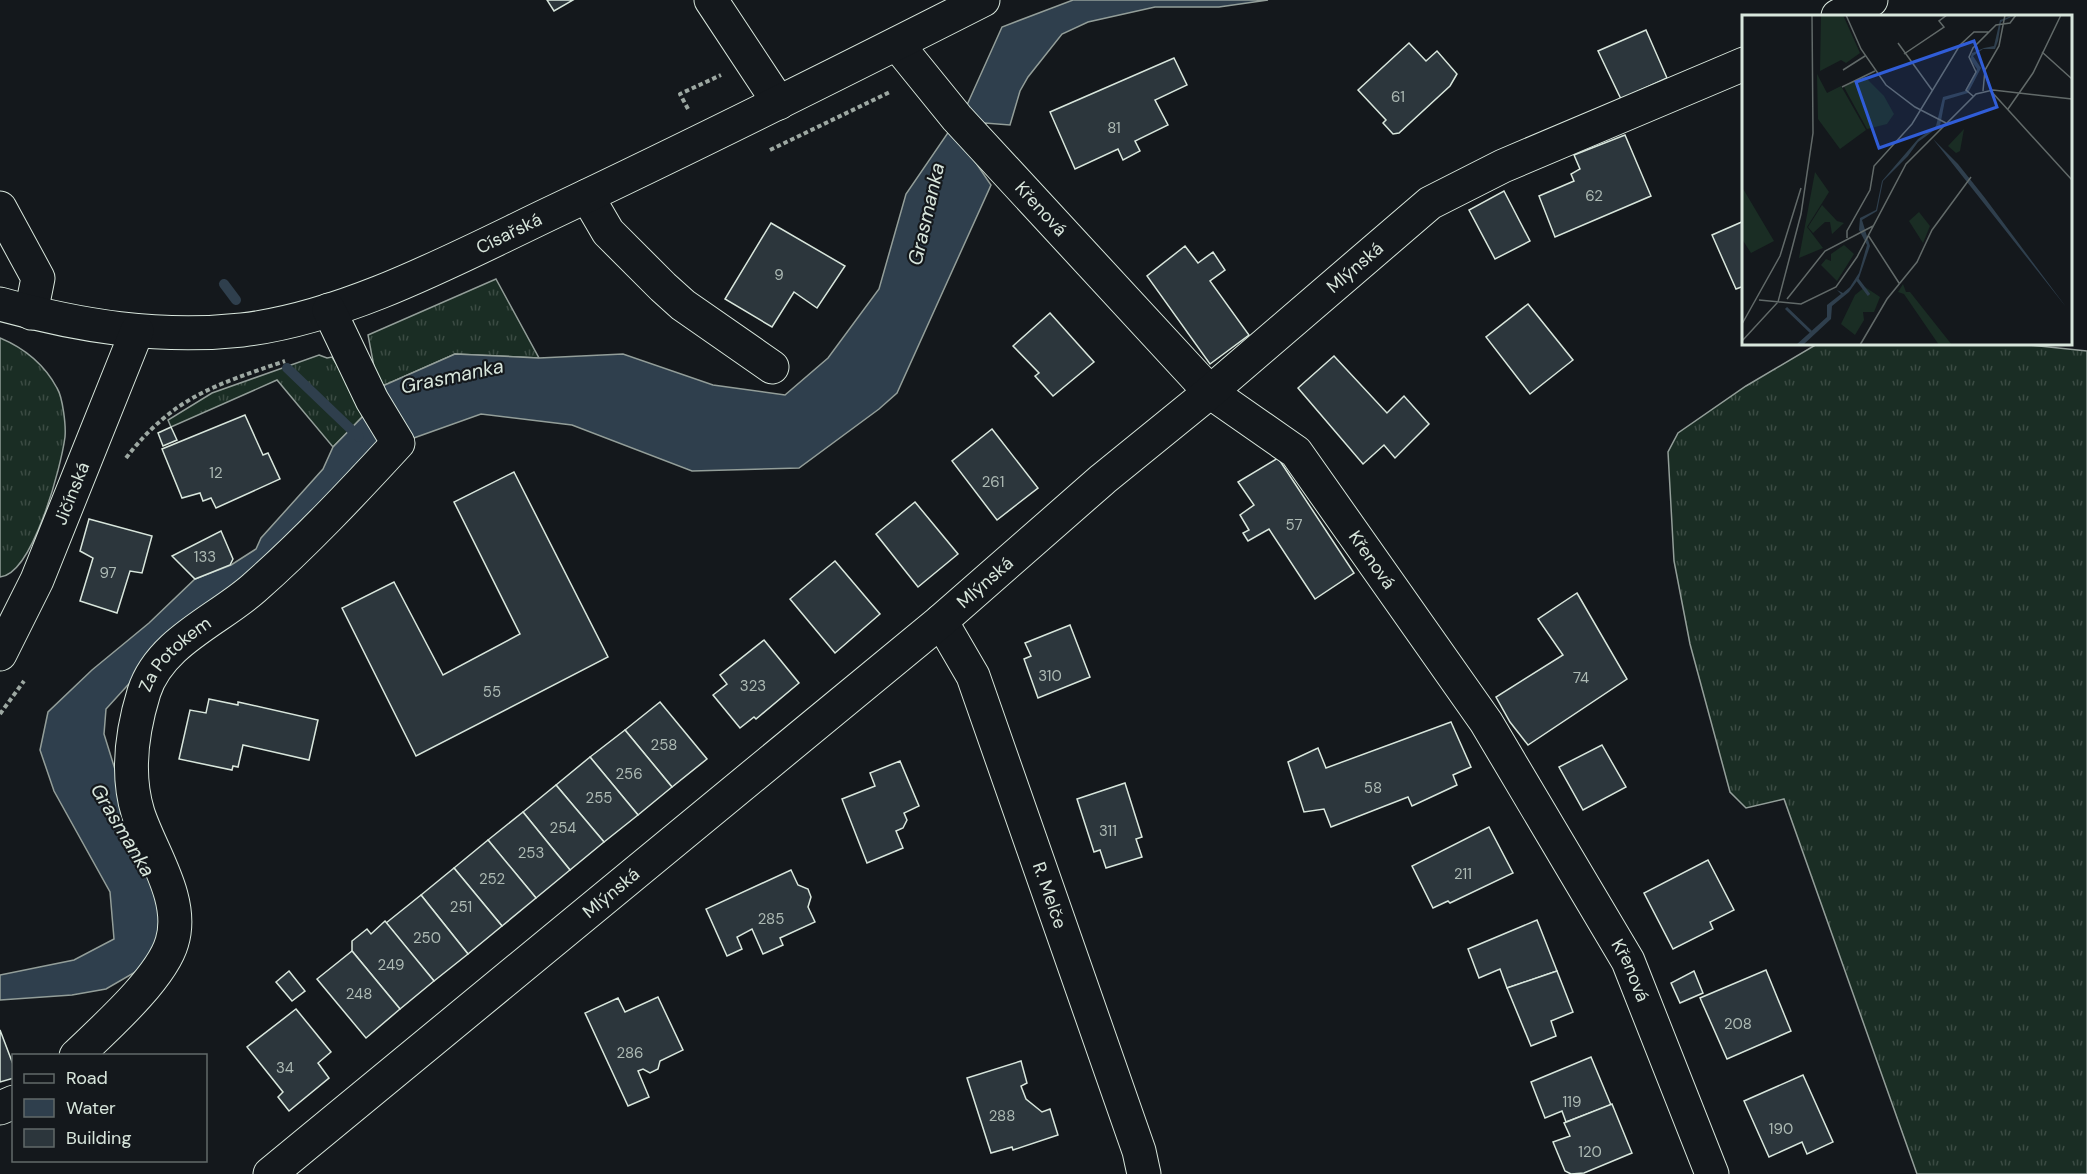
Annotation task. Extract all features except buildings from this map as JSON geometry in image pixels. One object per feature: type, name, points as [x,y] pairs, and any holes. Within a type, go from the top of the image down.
[{"type":"street","points":[[711,0],[779,103]]},
{"type":"street","name":"Císařská","points":[[15,308],[84,325],[137,331],[256,327],[329,310],[434,269],[779,103],[983,0]]},
{"type":"street","points":[[1840,15],[1871,0]]},
{"type":"street","name":"Křenová","points":[[897,44],[968,129],[1210,392],[1296,452],[1486,722],[1628,961],[1712,1174]]},
{"type":"street","name":"Mlýnská","points":[[270,1174],[941,621],[1103,479],[1210,392],[1430,203],[1503,166],[1742,64]]},
{"type":"street","points":[[587,196],[608,232],[663,287],[683,305],[772,367]]},
{"type":"street","points":[[0,208],[38,278],[15,308]]},
{"type":"street","name":"Za Potokem","points":[[78,1054],[124,1010],[165,958],[172,943],[175,924],[174,904],[138,812],[132,784],[131,758],[144,692],[154,671],[175,647],[253,589],[350,496],[399,444],[372,400],[329,310]]},
{"type":"street","name":"Jičínská","points":[[0,654],[10,611],[137,331]]},
{"type":"street","name":"R. Melče","points":[[941,621],[973,676],[1139,1151],[1144,1174]]},
{"type":"path","points":[[760,154],[924,76]]},
{"type":"path","points":[[120,466],[146,432],[177,406],[202,392],[344,340]]},
{"type":"path","points":[[0,714],[30,671]]},
{"type":"green space","points":[[496,279],[539,358],[455,354],[378,388],[368,335]]},
{"type":"green space","points":[[0,338],[33,358],[52,379],[61,398],[65,437],[58,471],[34,539],[24,558],[12,571],[0,577]]},
{"type":"green space","points":[[1815,345],[2029,345],[2087,351],[2087,1174],[1917,1174],[1784,799],[1746,808],[1730,792],[1690,644],[1674,561],[1668,452],[1678,433],[1746,386]]},
{"type":"green space","points":[[319,355],[332,357],[367,412],[333,447],[277,380],[171,427],[168,420],[212,393]]},
{"type":"water","name":"Grasmanka","points":[[1073,0],[1268,0],[1219,7],[1155,7],[1088,22],[1062,34],[1028,77],[1020,91],[1010,125],[985,123],[974,160],[991,185],[897,393],[799,468],[692,471],[572,425],[481,414],[411,439],[341,489],[146,665],[106,709],[104,734],[163,924],[144,967],[106,989],[72,995],[0,1000],[0,975],[74,960],[114,939],[110,892],[54,791],[40,750],[48,712],[195,579],[231,565],[256,549],[261,538],[323,469],[333,447],[367,412],[378,388],[455,354],[539,358],[623,354],[713,385],[785,395],[828,358],[879,289],[906,194],[967,105],[1002,27]]},
{"type":"waterway","points":[[224,284],[236,300]]},
{"type":"waterway","points":[[287,368],[359,437]]}]
